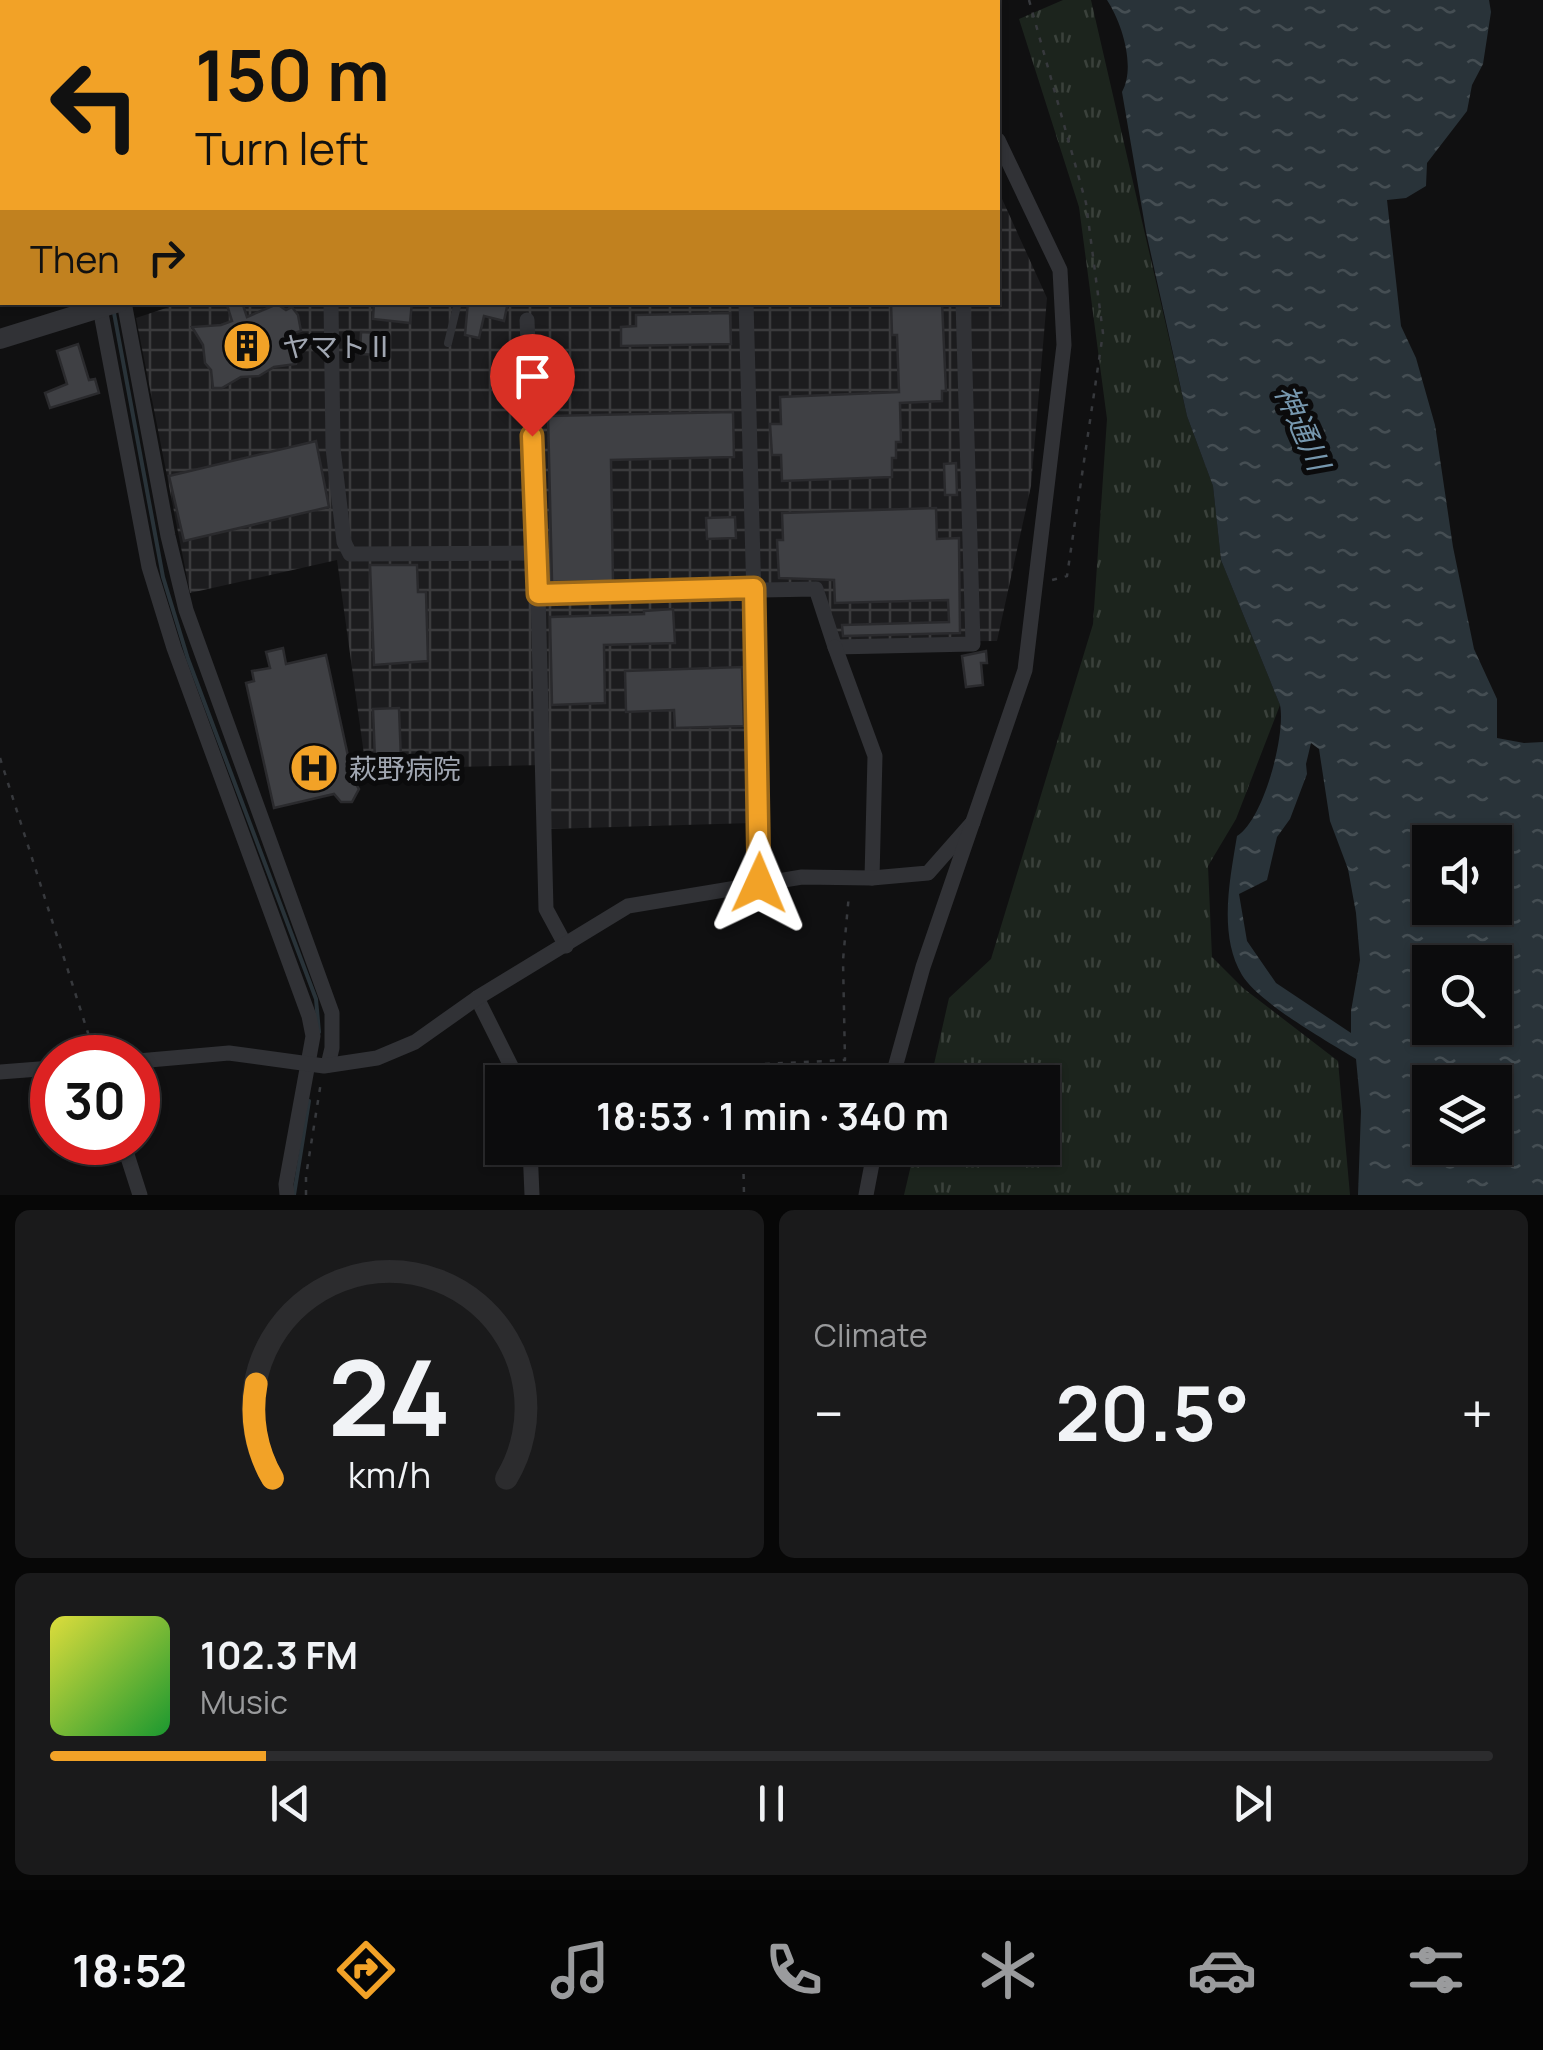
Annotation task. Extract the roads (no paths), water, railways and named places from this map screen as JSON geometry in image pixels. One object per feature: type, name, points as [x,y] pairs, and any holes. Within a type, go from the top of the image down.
[{"type":"street","points":[[897,1065],[923,966],[1025,670],[1064,346],[1060,270],[1000,144]]},
{"type":"street","points":[[0,339],[112,305]]},
{"type":"street","points":[[115,305],[149,567],[174,648],[309,1016],[320,1065]]},
{"type":"street","points":[[115,305],[182,595],[332,1012],[332,1048],[320,1065],[286,1184],[287,1195]]},
{"type":"street","points":[[331,305],[333,448],[344,542],[350,554],[536,553]]},
{"type":"street","points":[[746,305],[759,883]]},
{"type":"street","points":[[835,647],[973,644],[963,305]]},
{"type":"street","points":[[527,320],[546,909],[566,946]]},
{"type":"street","points":[[538,594],[816,589],[874,756],[872,878]]},
{"type":"street","points":[[160,1059],[229,1053],[320,1065],[377,1058],[415,1042],[477,998],[628,906],[802,877],[872,878],[928,873],[976,820]]},
{"type":"street","points":[[477,998],[510,1065]]},
{"type":"street","points":[[0,1072],[30,1070]]},
{"type":"street","points":[[130,1165],[140,1195]]},
{"type":"street","points":[[531,1165],[532,1195]]},
{"type":"street","points":[[866,1195],[872,1165]]},
{"type":"lane","points":[[448,343],[457,305]]},
{"type":"water","name":"神通川","points":[[1107,0],[1489,0],[1491,12],[1483,64],[1472,85],[1467,111],[1427,163],[1426,186],[1406,198],[1387,200],[1401,326],[1416,358],[1435,425],[1453,547],[1474,649],[1497,699],[1497,738],[1543,742],[1543,1195],[1358,1195],[1361,1111],[1356,1059],[1263,997],[1242,975],[1235,959],[1228,907],[1237,836],[1256,812],[1271,775],[1280,735],[1280,705],[1221,560],[1213,486],[1187,416],[1146,232],[1122,92],[1128,70],[1122,33]],"holes":[[[1311,743],[1319,749],[1330,821],[1348,869],[1356,913],[1360,960],[1351,1033],[1276,983],[1247,941],[1239,894],[1267,880],[1277,837],[1290,819],[1307,774]]]},
{"type":"waterway","points":[[114,313],[163,577],[188,659],[316,999],[319,1032]]},
{"type":"waterway","points":[[294,1195],[309,1101]]},
{"type":"place","name":"ヤマトⅡ","points":[[247,346]]},
{"type":"place","name":"萩野病院","points":[[314,768]]}]
